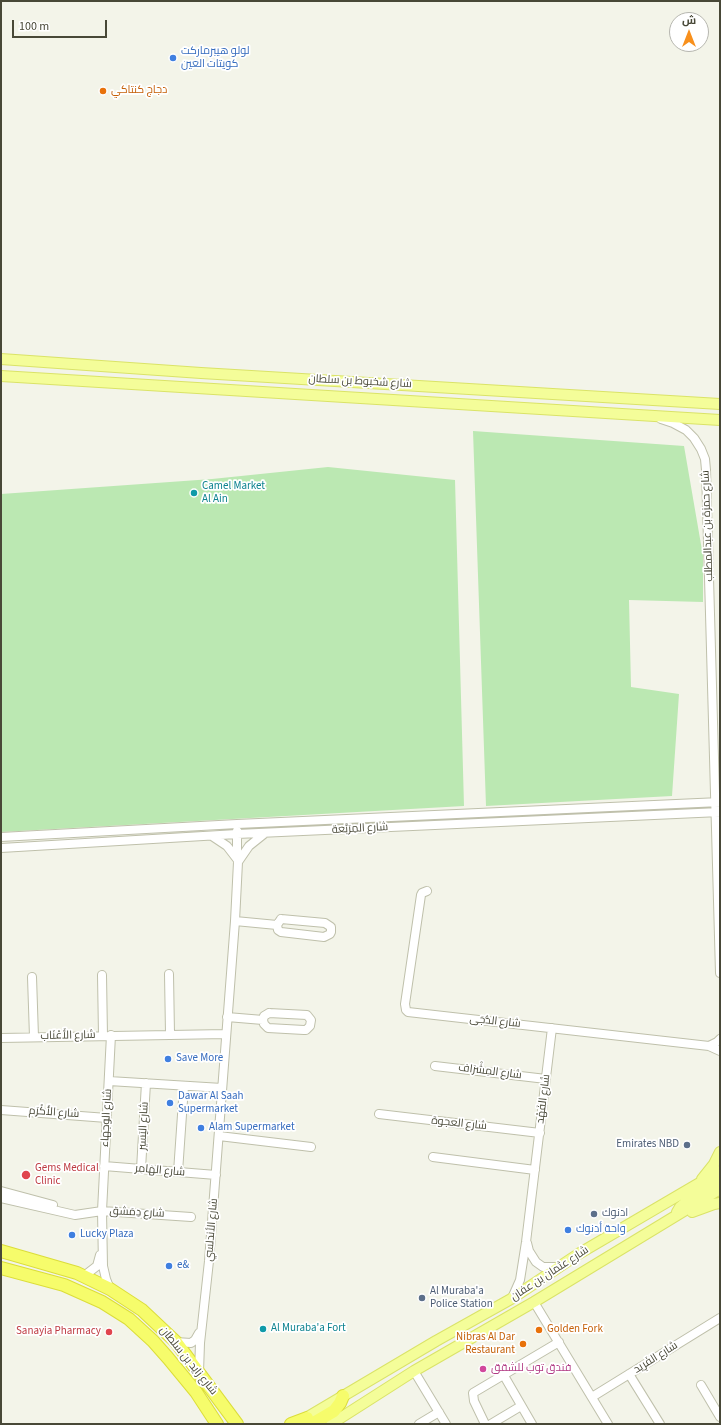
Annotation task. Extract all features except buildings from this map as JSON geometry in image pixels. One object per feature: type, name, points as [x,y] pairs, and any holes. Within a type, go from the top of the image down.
[{"type":"highway","name":"شارع زايد بن سلطان","points":[[1,1251],[65,1268],[84,1276],[110,1289],[150,1317],[176,1342],[199,1372],[224,1422]]},
{"type":"highway","name":"شارع زايد بن سلطان","points":[[1,1268],[64,1285],[102,1302],[119,1312],[139,1327],[224,1422]]},
{"type":"highway","points":[[291,1424],[310,1421],[334,1411],[344,1396]]},
{"type":"highway","points":[[224,1422],[247,1424]]},
{"type":"main road","name":"شارع شخبوط بن سلطان","points":[[1,359],[202,373],[720,404]]},
{"type":"main road","name":"شارع شخبوط بن سلطان","points":[[1,376],[720,420]]},
{"type":"main road","points":[[697,1185],[714,1164],[720,1152]]},
{"type":"main road","name":"شارع عثمان بن عفان","points":[[344,1396],[436,1341],[511,1299],[580,1253],[720,1171]]},
{"type":"main road","points":[[675,1217],[683,1204],[720,1181]]},
{"type":"main road","name":"شارع عثمان بن عفان","points":[[331,1424],[414,1371],[534,1302],[720,1189]]},
{"type":"main road","points":[[675,1217],[714,1204],[720,1204]]},
{"type":"main road","points":[[296,1424],[310,1421]]},
{"type":"street","name":"شارع حمزة بن عبدالمطلب","points":[[655,416],[686,430],[694,438],[705,459],[716,647],[720,973]]},
{"type":"street","name":"شارع المِرَبَّعة","points":[[1,837],[239,824],[718,807]]},
{"type":"street","name":"شارع المِرَبَّعة","points":[[1,848],[718,807]]},
{"type":"street","name":"شارع الأندلسي","points":[[199,1372],[219,1136],[238,862],[241,853],[239,824]]},
{"type":"street","points":[[211,836],[227,846],[238,862],[249,846],[264,834]]},
{"type":"street","name":"شارع الدُّجَى","points":[[427,891],[421,895],[405,1004],[406,1010],[411,1012],[709,1046],[720,1051]]},
{"type":"street","points":[[283,919],[325,922],[330,925],[331,930],[330,934],[324,937],[290,934],[280,931],[277,925],[279,920],[283,919]]},
{"type":"street","points":[[235,920],[277,925]]},
{"type":"street","points":[[169,974],[170,1034]]},
{"type":"street","name":"شارع الأَعْنَاب","points":[[102,975],[107,1036]]},
{"type":"street","name":"شارع الأَعْنَاب","points":[[32,977],[34,1037]]},
{"type":"street","points":[[268,1013],[304,1014],[310,1017],[311,1023],[308,1028],[304,1030],[271,1029],[265,1026],[263,1020],[264,1016],[268,1013]]},
{"type":"street","points":[[228,1017],[263,1020]]},
{"type":"street","name":"شارع الفَهْد","points":[[511,1299],[520,1280],[526,1242],[552,1028]]},
{"type":"street","name":"شارع الأَعْنَاب","points":[[1,1038],[226,1034]]},
{"type":"street","name":"شارع الوجهاء","points":[[107,1036],[109,1081],[102,1211],[102,1249],[104,1273],[110,1289]]},
{"type":"street","points":[[709,1046],[717,1042],[720,1038]]},
{"type":"street","name":"شارع المِشْرَاف","points":[[435,1066],[546,1079]]},
{"type":"street","points":[[109,1081],[222,1088]]},
{"type":"street","name":"شارع اليَسير","points":[[141,1169],[146,1083]]},
{"type":"street","points":[[178,1172],[184,1086]]},
{"type":"street","name":"شارع الأَكْرَم","points":[[1,1110],[107,1118]]},
{"type":"street","name":"شارع العجوة","points":[[379,1114],[540,1133]]},
{"type":"street","points":[[219,1136],[311,1146]]},
{"type":"street","points":[[433,1157],[535,1170]]},
{"type":"street","name":"شارع الهَامِر","points":[[104,1166],[216,1175]]},
{"type":"street","name":"شارع دِمَشق","points":[[1,1191],[74,1210],[82,1214]]},
{"type":"street","name":"شارع دِمَشق","points":[[1,1198],[72,1215],[102,1211],[191,1217]]},
{"type":"street","points":[[526,1242],[529,1251],[536,1262],[543,1267],[560,1267]]},
{"type":"street","name":"شارع الوجهاء","points":[[84,1276],[96,1266],[102,1249]]},
{"type":"street","points":[[534,1302],[608,1424]]},
{"type":"street","name":"شارع الفَرِيد","points":[[592,1397],[720,1318]]},
{"type":"street","name":"شارع الأندلسي","points":[[176,1342],[191,1343],[195,1340],[202,1324]]},
{"type":"street","points":[[485,1424],[474,1401],[474,1393],[502,1374],[559,1342]]},
{"type":"street","points":[[414,1371],[446,1424]]},
{"type":"street","points":[[502,1374],[532,1424]]},
{"type":"street","points":[[629,1374],[660,1424]]},
{"type":"street","points":[[701,1385],[720,1416]]},
{"type":"street","points":[[491,1424],[521,1406]]},
{"type":"street","points":[[419,1424],[439,1412]]},
{"type":"green space","points":[[473,431],[684,446],[703,556],[703,602],[629,600],[631,687],[679,694],[672,796],[486,806]]},
{"type":"green space","points":[[328,467],[455,480],[464,806],[1,832],[1,494],[212,479]]},
{"type":"place","name":"لولو هيبرماركت كويتات العين","points":[[173,58]]},
{"type":"place","name":"دجاج كنتاكي","points":[[103,91]]},
{"type":"place","name":"Camel Market Al Ain","points":[[194,493]]},
{"type":"place","name":"Save More","points":[[168,1059]]},
{"type":"place","name":"Dawar Al Saah Supermarket","points":[[170,1103]]},
{"type":"place","name":"Alam Supermarket","points":[[201,1128]]},
{"type":"place","name":"Emirates NBD","points":[[687,1145]]},
{"type":"place","name":"Gems Medical Clinic","points":[[26,1175]]},
{"type":"place","name":"ادنوك","points":[[594,1214]]},
{"type":"place","name":"واحة أدنوك","points":[[568,1230]]},
{"type":"place","name":"Lucky Plaza","points":[[72,1235]]},
{"type":"place","name":"e&","points":[[169,1266]]},
{"type":"place","name":"Al Muraba'a Police Station","points":[[422,1298]]},
{"type":"place","name":"Al Muraba'a Fort","points":[[263,1329]]},
{"type":"place","name":"Golden Fork","points":[[539,1330]]},
{"type":"place","name":"Sanayia Pharmacy","points":[[109,1332]]},
{"type":"place","name":"Nibras Al Dar Restaurant","points":[[523,1344]]},
{"type":"place","name":"فندق توب للشقق","points":[[483,1369]]}]
